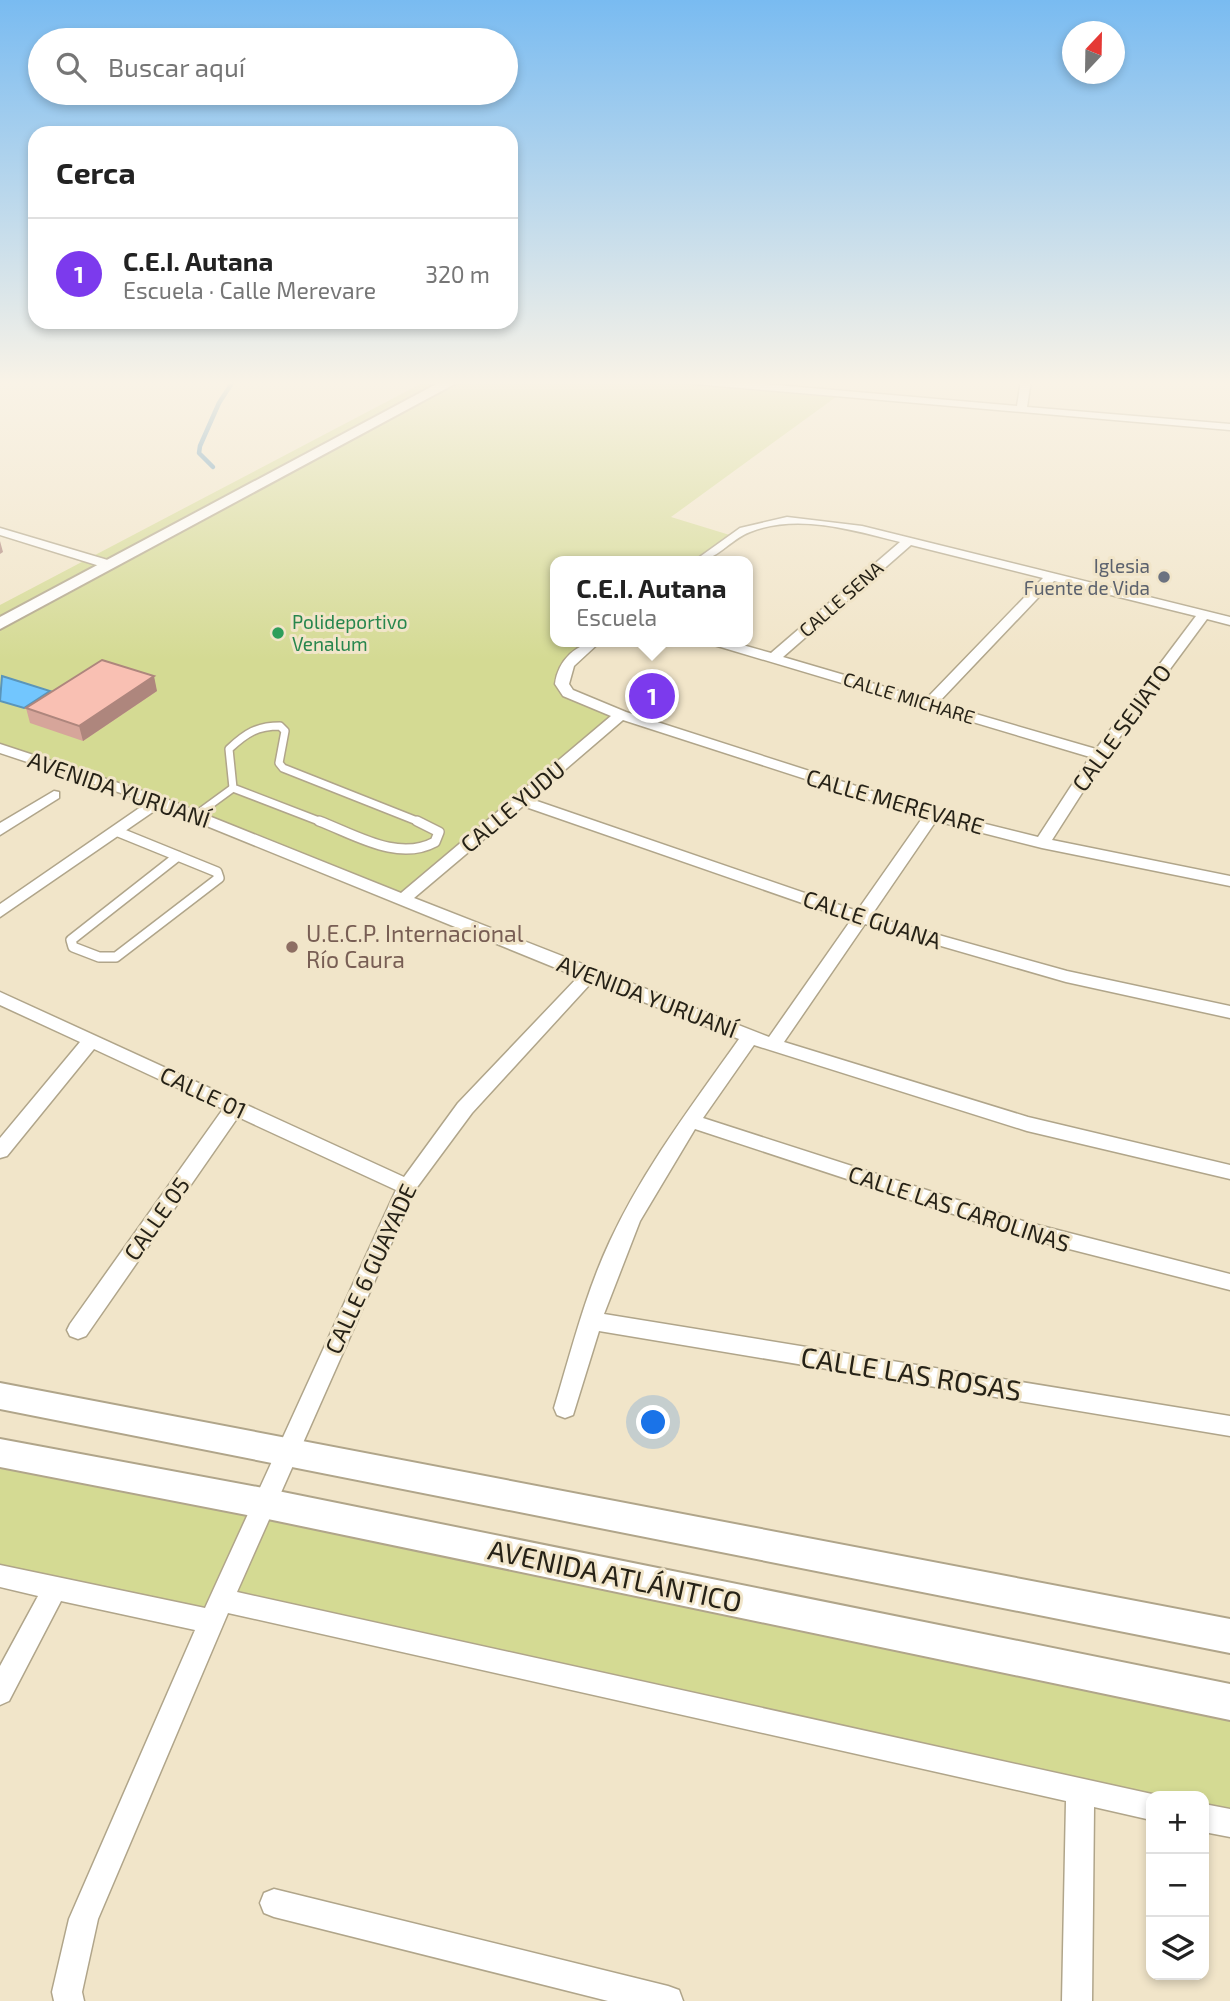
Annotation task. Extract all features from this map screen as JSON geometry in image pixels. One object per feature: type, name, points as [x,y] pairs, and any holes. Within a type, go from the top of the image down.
[{"type":"street","points":[[66,569],[250,473]]},
{"type":"street","points":[[0,624],[278,473]]},
{"type":"street","points":[[707,556],[744,530],[773,523],[806,521],[840,525],[1230,621]]},
{"type":"street","points":[[0,531],[107,564]]},
{"type":"street","name":"CALLE SENA","points":[[774,658],[909,540]]},
{"type":"street","points":[[929,704],[1052,576]]},
{"type":"street","name":"CALLE SEJIATO","points":[[1042,843],[1099,755],[1204,615]]},
{"type":"street","name":"CALLE MEREVARE","points":[[588,647],[570,662],[562,674],[562,684],[568,692],[621,715],[932,815],[1042,843],[1230,881]]},
{"type":"street","name":"CALLE MICHARE","points":[[736,647],[1099,755]]},
{"type":"street","name":"CALLE YUDU","points":[[404,899],[621,715]]},
{"type":"street","name":"AVENIDA YURUANÍ","points":[[0,748],[196,815],[589,975],[773,1045],[1027,1124],[1230,1172]]},
{"type":"street","points":[[0,830],[54,795]]},
{"type":"street","name":"CALLE GUANA","points":[[521,800],[861,918],[1066,976],[1230,1012]]},
{"type":"street","points":[[0,912],[159,801]]},
{"type":"street","points":[[773,1045],[932,815]]},
{"type":"street","name":"CALLE 6 GUAYADE","points":[[69,2001],[68,1992],[84,1919],[263,1503],[407,1187],[465,1108],[589,975]]},
{"type":"street","name":"CALLE 01","points":[[0,999],[407,1187]]},
{"type":"street","points":[[565,1408],[614,1255],[631,1219],[692,1121],[750,1037]]},
{"type":"street","points":[[0,1151],[91,1041]]},
{"type":"street","name":"CALLE 05","points":[[78,1330],[235,1107]]},
{"type":"street","name":"CALLE LAS CAROLINAS","points":[[692,1121],[1004,1225],[1151,1265],[1230,1282]]},
{"type":"street","name":"CALLE LAS ROSAS","points":[[591,1321],[1230,1426]]},
{"type":"street","points":[[0,1396],[1230,1636]]},
{"type":"street","name":"AVENIDA ATLÁNTICO","points":[[0,1453],[263,1503],[1230,1702]]},
{"type":"street","points":[[0,1576],[55,1588],[216,1611],[1146,1805]]},
{"type":"street","points":[[0,1692],[55,1588]]},
{"type":"street","points":[[1077,2001],[1080,1791]]},
{"type":"street","points":[[1209,1819],[1230,1823]]},
{"type":"street","points":[[274,1903],[668,2001]]},
{"type":"lane","points":[[261,726],[280,726],[285,731],[279,763],[283,768],[419,821],[439,832],[435,842],[420,850],[396,850],[233,789],[229,749],[245,734],[261,726]]},
{"type":"lane","points":[[196,815],[233,789]]},
{"type":"lane","points":[[116,831],[178,856],[217,872],[219,878],[116,957],[99,957],[71,944],[71,940],[178,856]]},
{"type":"green space","name":"Polideportivo Venalum","points":[[250,473],[731,473],[671,517],[733,536],[707,556],[550,556],[550,647],[587,647],[562,684],[621,715],[404,899],[159,801],[0,748],[0,605]]},
{"type":"green space","points":[[0,1453],[1230,1702],[1230,1823],[1209,1819],[1209,1791],[1146,1791],[1146,1805],[222,1600],[212,1622],[0,1576]]},
{"type":"water","points":[[2,676],[50,691],[24,708],[0,701]]},
{"type":"building","points":[[102,660],[154,676],[79,726],[26,708]]},
{"type":"place","name":"Iglesia Fuente de Vida","points":[[1164,577]]},
{"type":"place","name":"Polideportivo Venalum","points":[[278,633]]},
{"type":"place","name":"C.E.I. Autana","points":[[652,696]]},
{"type":"place","name":"U.E.C.P. Internacional Río Caura","points":[[292,947]]}]
